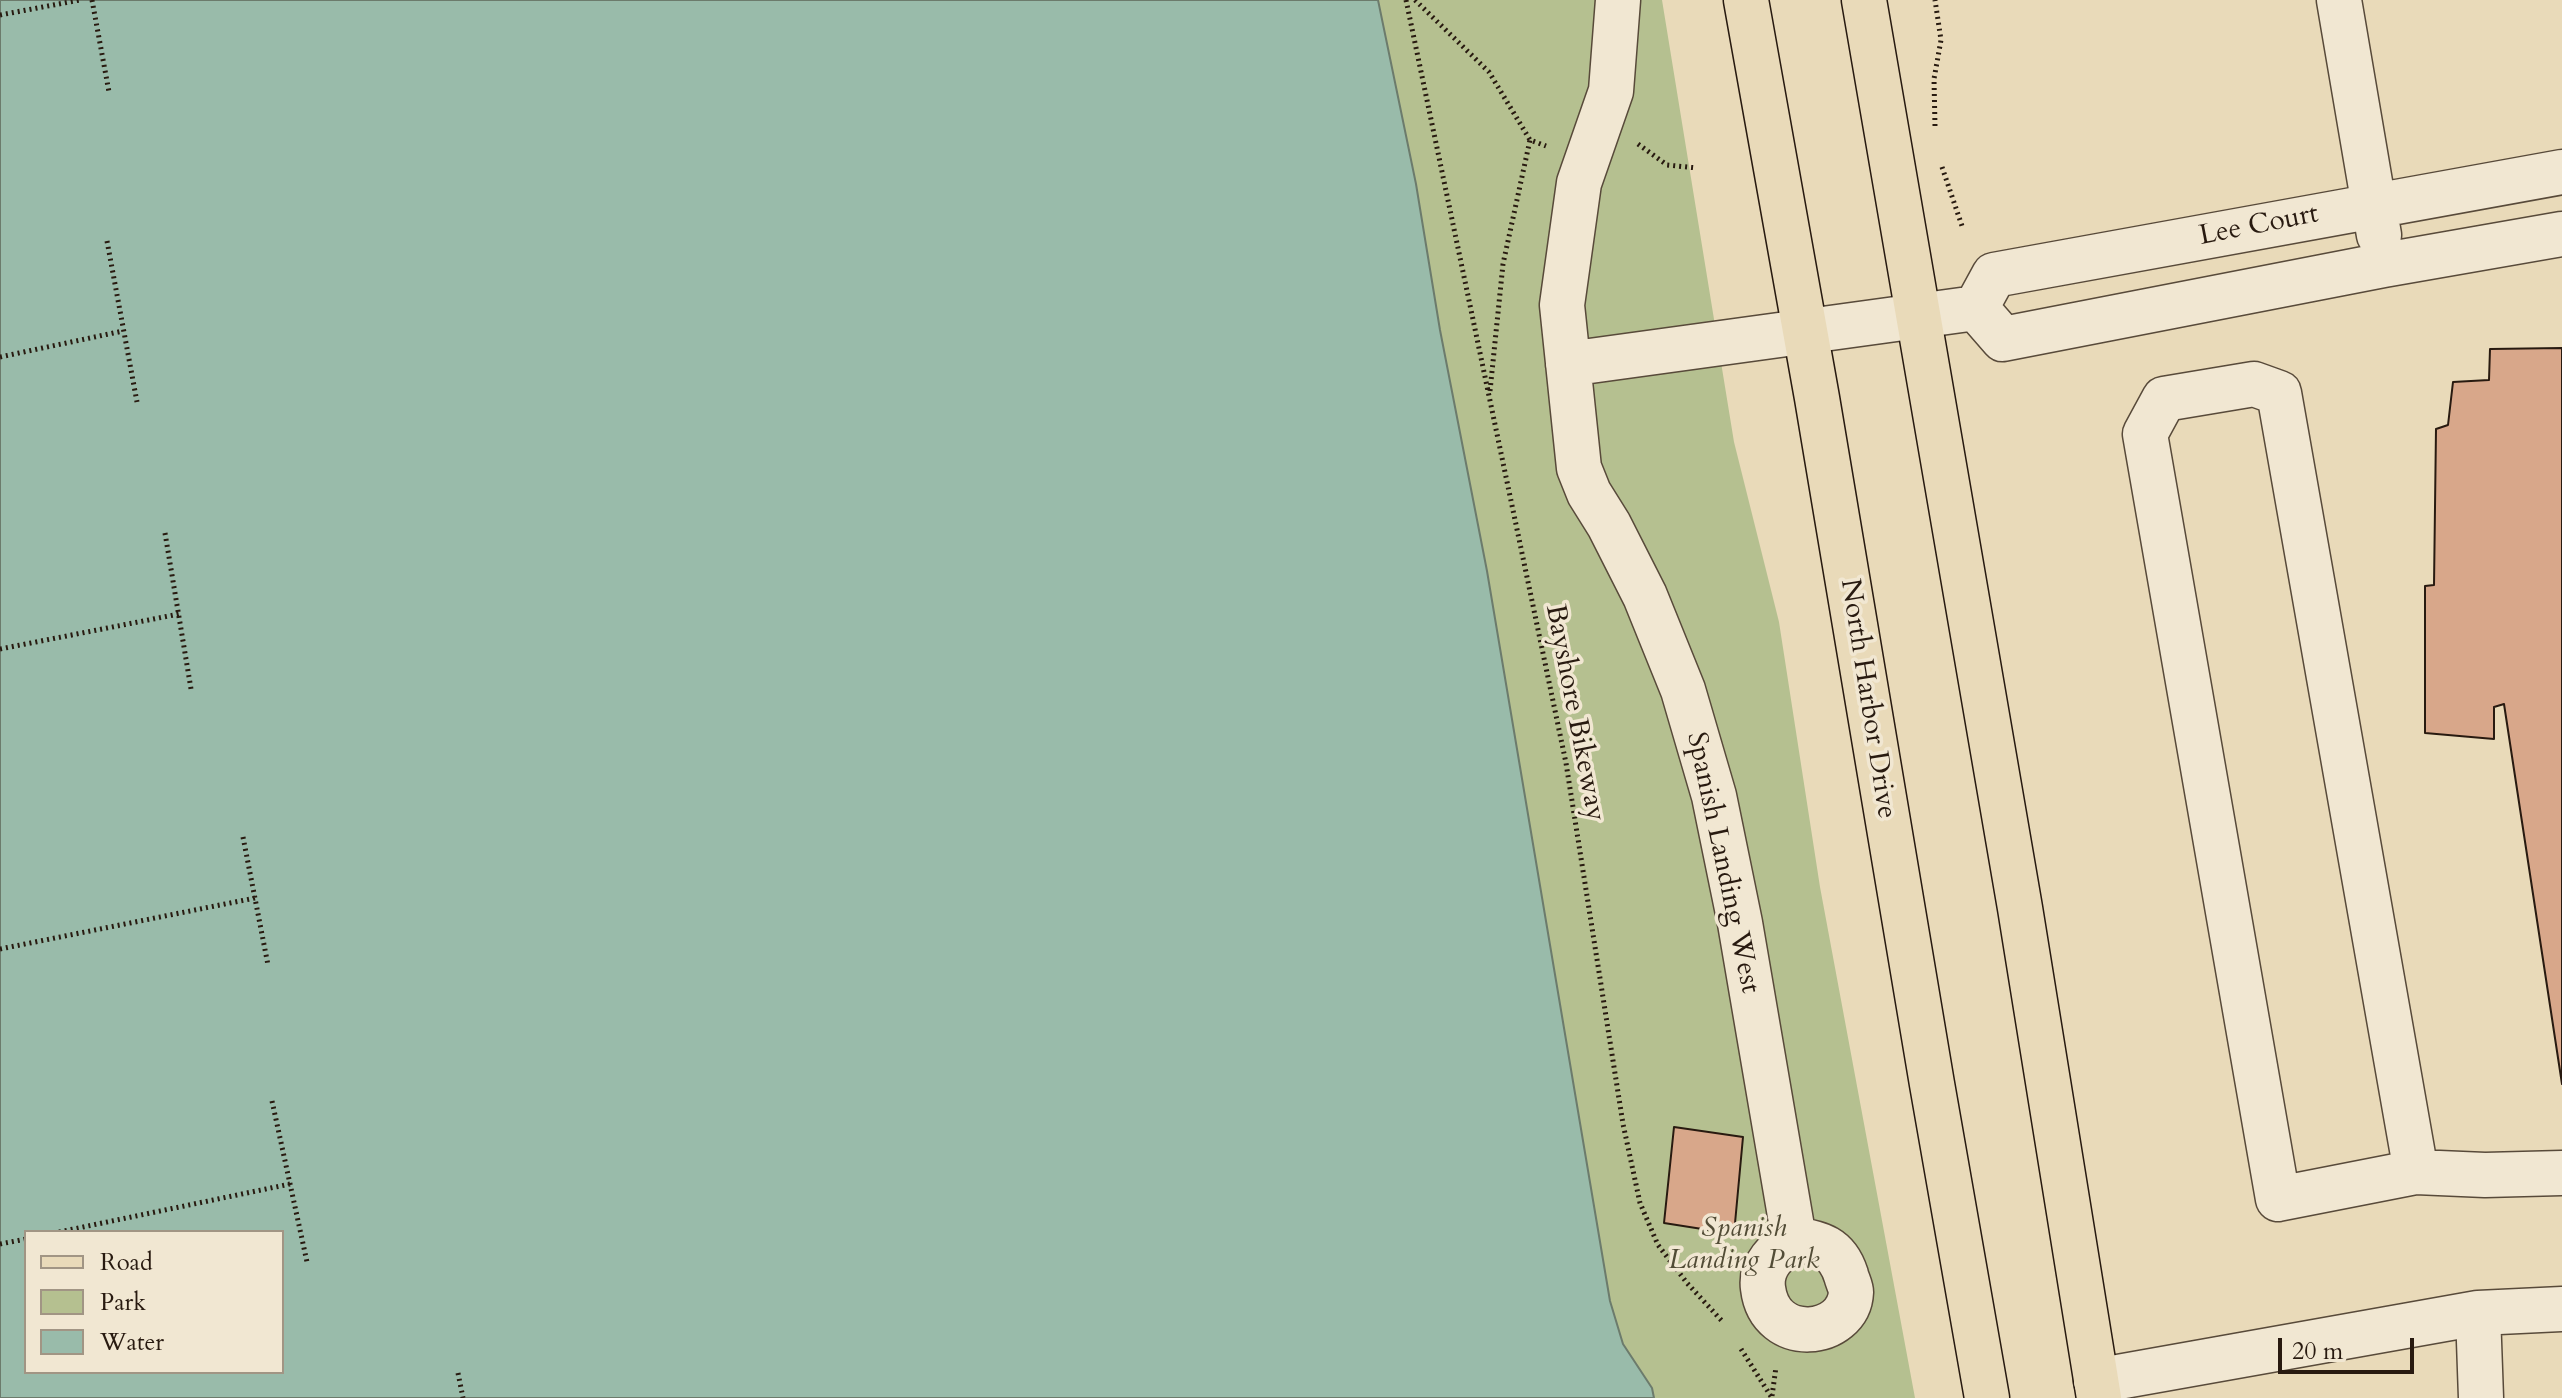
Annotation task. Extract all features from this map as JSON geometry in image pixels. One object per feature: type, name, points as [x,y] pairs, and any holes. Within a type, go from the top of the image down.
[{"type":"main road","name":"North Harbor Drive","points":[[1746,0],[1987,1398]]},
{"type":"main road","points":[[1864,0],[2020,908],[2098,1390]]},
{"type":"street","name":"Spanish Landing West","points":[[1618,0],[1611,91],[1579,183],[1562,305],[1579,468],[1589,493],[1645,596],[1683,690],[1714,796],[1740,923],[1794,1239]]},
{"type":"street","points":[[2339,0],[2384,265]]},
{"type":"street","name":"Lee Court","points":[[1976,308],[1994,275],[2562,172]]},
{"type":"street","points":[[1568,364],[1976,308],[2003,339],[2562,234]]},
{"type":"street","points":[[2416,1172],[2279,393],[2254,384],[2164,399],[2145,434],[2278,1199],[2416,1172],[2485,1175],[2562,1173]]},
{"type":"street","points":[[2098,1390],[2478,1313],[2562,1309]]},
{"type":"street","points":[[2478,1313],[2481,1398]]},
{"type":"path","points":[[0,15],[80,0]]},
{"type":"path","points":[[92,0],[109,92]]},
{"type":"path","name":"Bayshore Bikeway","points":[[1406,0],[1566,763],[1623,1124],[1640,1203],[1658,1245],[1728,1329]]},
{"type":"path","points":[[1415,0],[1489,72],[1530,140],[1551,148]]},
{"type":"path","points":[[1935,0],[1941,40],[1934,79],[1935,131]]},
{"type":"path","points":[[1489,399],[1503,264],[1530,140]]},
{"type":"path","points":[[1634,142],[1667,165],[1697,168]]},
{"type":"path","points":[[1939,158],[1962,226]]},
{"type":"path","points":[[107,241],[137,402]]},
{"type":"path","points":[[0,357],[123,331]]},
{"type":"path","points":[[165,533],[191,689]]},
{"type":"path","points":[[0,649],[179,614]]},
{"type":"path","points":[[243,837],[268,965]]},
{"type":"path","points":[[0,949],[255,898]]},
{"type":"path","points":[[272,1101],[307,1262]]},
{"type":"path","points":[[69,1230],[290,1184]]},
{"type":"path","points":[[0,1244],[24,1239]]},
{"type":"path","points":[[1736,1342],[1772,1398]]},
{"type":"path","points":[[458,1373],[463,1398]]},
{"type":"green space","name":"Spanish Landing Park","points":[[1378,0],[1662,0],[1734,442],[1779,622],[1820,887],[1915,1398],[1654,1398],[1652,1387],[1623,1344],[1610,1301],[1487,571],[1440,330],[1416,184]]},
{"type":"water","points":[[0,0],[1378,0],[1416,184],[1440,330],[1487,571],[1610,1301],[1623,1344],[1652,1388],[1654,1398],[0,1398]]},
{"type":"building","points":[[2562,348],[2562,1084],[2504,704],[2494,707],[2494,739],[2425,733],[2425,586],[2434,585],[2436,429],[2448,425],[2453,382],[2489,380],[2490,349]]},
{"type":"building","points":[[1674,1127],[1743,1137],[1734,1234],[1664,1223]]}]
